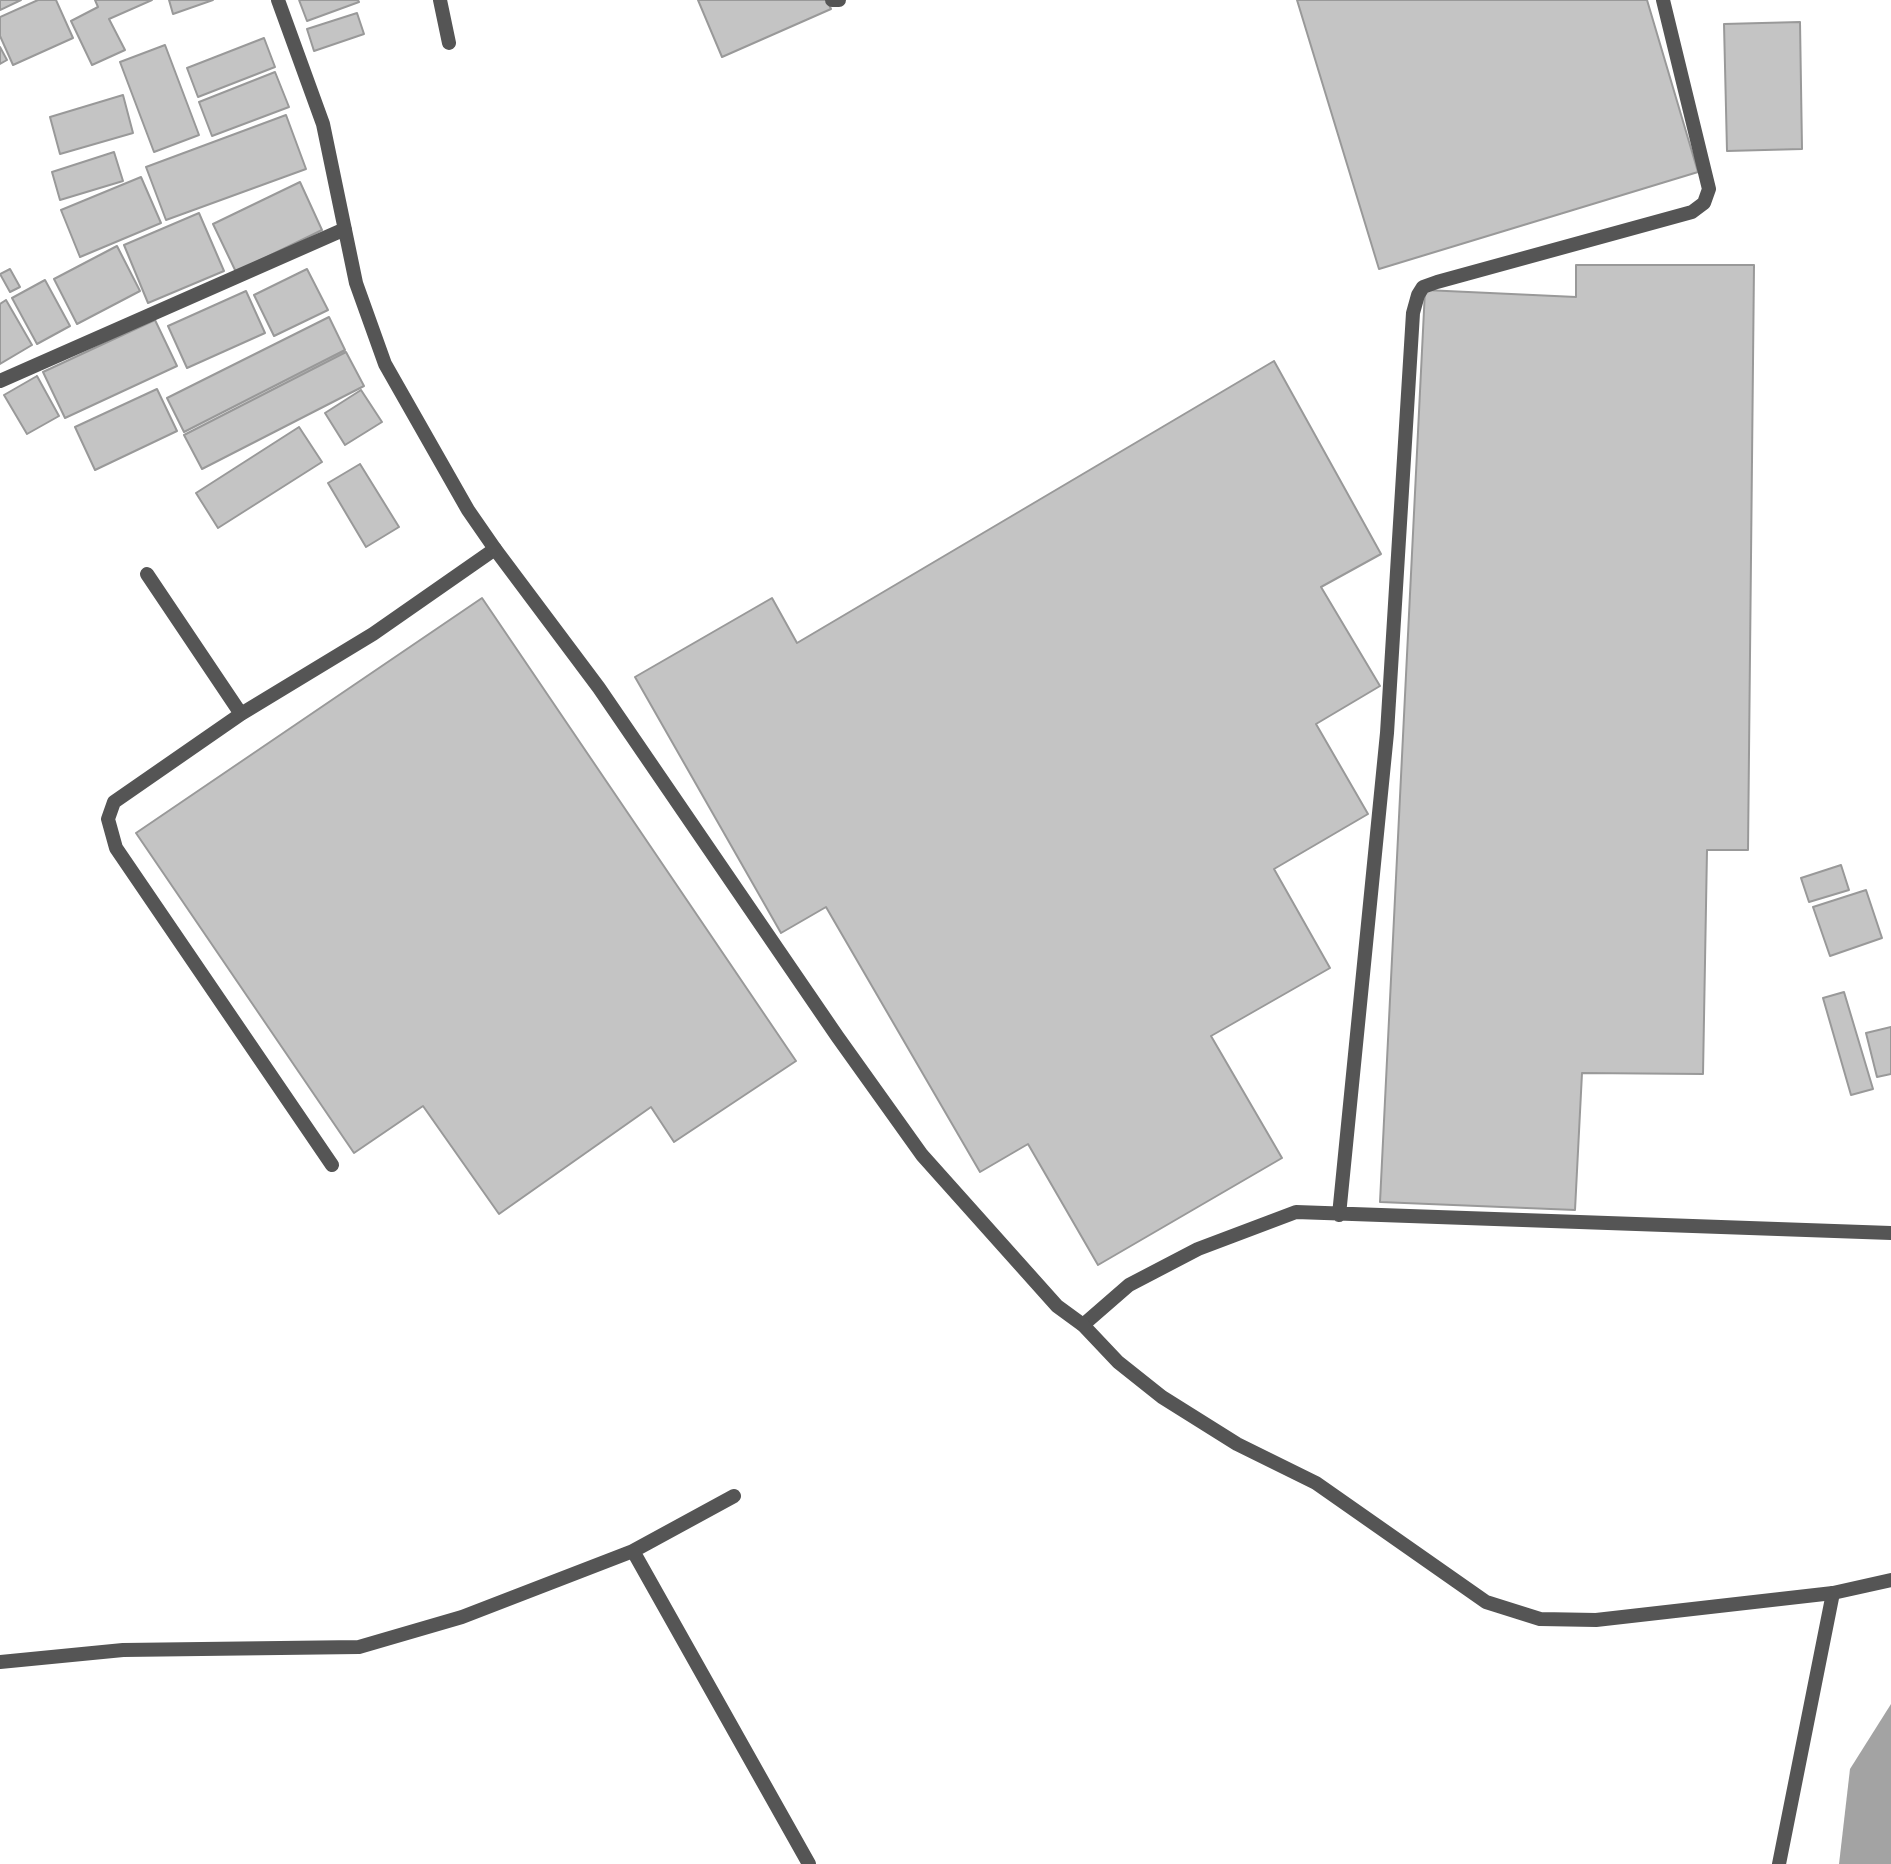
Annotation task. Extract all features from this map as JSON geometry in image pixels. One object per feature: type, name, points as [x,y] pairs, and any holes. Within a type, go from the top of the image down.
[{"type":"street","points":[[278,0],[323,124],[356,283],[385,365],[495,550],[599,688],[837,1036],[922,1155],[1051,1300],[1083,1325],[1118,1362],[1162,1397],[1237,1444],[1317,1483],[1486,1602],[1540,1619],[1596,1620],[1833,1593],[1891,1580]]},
{"type":"street","points":[[440,0],[449,43]]},
{"type":"street","points":[[832,0],[839,0]]},
{"type":"street","points":[[1339,1215],[1387,733],[1415,304],[1423,287],[1437,282],[1692,212],[1704,203],[1709,189],[1663,0]]},
{"type":"street","points":[[0,381],[345,229]]},
{"type":"street","points":[[332,1165],[116,848],[108,819],[114,802],[241,714],[373,634],[495,550]]},
{"type":"street","points":[[147,574],[241,714]]},
{"type":"street","points":[[1083,1325],[1129,1285],[1198,1249],[1296,1212],[1891,1233]]},
{"type":"street","points":[[0,1662],[123,1650],[359,1647],[462,1617],[633,1551],[734,1496]]},
{"type":"street","points":[[633,1551],[809,1864]]},
{"type":"street","points":[[1779,1864],[1833,1593]]},
{"type":"shaded area","points":[[1891,1704],[1891,1864],[1839,1864],[1850,1769]]},
{"type":"building","points":[[0,0],[21,0],[0,10]]},
{"type":"building","points":[[38,0],[56,0],[73,38],[13,65],[0,36],[0,17]]},
{"type":"building","points":[[95,0],[152,0],[109,19],[125,50],[92,65],[71,21],[98,7]]},
{"type":"building","points":[[169,0],[213,0],[173,14]]},
{"type":"building","points":[[299,0],[358,0],[359,2],[307,21]]},
{"type":"building","points":[[698,0],[827,0],[831,9],[722,57]]},
{"type":"building","points":[[1297,0],[1647,0],[1698,172],[1379,269]]},
{"type":"building","points":[[357,13],[364,34],[314,51],[307,29]]},
{"type":"building","points":[[1800,22],[1802,149],[1727,151],[1724,24]]},
{"type":"building","points":[[264,38],[275,67],[198,97],[187,68]]},
{"type":"building","points":[[165,45],[199,135],[154,152],[120,62]]},
{"type":"building","points":[[0,47],[7,60],[0,64]]},
{"type":"building","points":[[275,72],[289,107],[212,136],[199,102]]},
{"type":"building","points":[[123,95],[133,133],[60,154],[50,117]]},
{"type":"building","points":[[286,115],[306,169],[166,220],[146,167]]},
{"type":"building","points":[[114,152],[123,181],[60,200],[52,172]]},
{"type":"building","points":[[141,177],[161,223],[80,257],[61,210]]},
{"type":"building","points":[[300,182],[322,230],[236,272],[213,224]]},
{"type":"building","points":[[199,213],[224,271],[148,303],[124,245]]},
{"type":"building","points":[[117,246],[140,291],[77,324],[54,279]]},
{"type":"building","points":[[1576,265],[1754,265],[1748,850],[1707,850],[1703,1074],[1582,1073],[1575,1210],[1380,1202],[1425,290],[1576,297]]},
{"type":"building","points":[[10,269],[20,287],[10,292],[0,274]]},
{"type":"building","points":[[307,269],[328,310],[274,336],[254,295]]},
{"type":"building","points":[[45,280],[70,326],[37,344],[12,298]]},
{"type":"building","points":[[246,291],[265,333],[187,368],[168,326]]},
{"type":"building","points":[[6,300],[32,345],[0,364],[0,304]]},
{"type":"building","points":[[329,317],[345,350],[184,432],[167,398]]},
{"type":"building","points":[[155,320],[177,366],[65,418],[43,372]]},
{"type":"building","points":[[346,352],[364,386],[202,469],[184,435]]},
{"type":"building","points":[[1274,361],[1381,554],[1321,587],[1380,686],[1316,724],[1368,814],[1274,869],[1330,968],[1211,1036],[1282,1158],[1098,1265],[1028,1144],[980,1172],[826,907],[781,933],[635,677],[772,598],[797,643]]},
{"type":"building","points":[[37,376],[59,416],[27,434],[4,395]]},
{"type":"building","points":[[157,389],[177,431],[95,470],[75,427]]},
{"type":"building","points":[[361,390],[382,422],[345,445],[325,413]]},
{"type":"building","points":[[299,427],[322,462],[218,528],[196,493]]},
{"type":"building","points":[[360,464],[399,527],[366,547],[328,483]]},
{"type":"building","points":[[482,598],[796,1061],[674,1142],[651,1107],[499,1214],[423,1106],[354,1153],[136,833]]},
{"type":"building","points":[[1841,865],[1849,890],[1809,902],[1801,878]]},
{"type":"building","points":[[1866,890],[1882,938],[1830,956],[1813,907]]},
{"type":"building","points":[[1844,992],[1873,1089],[1851,1095],[1823,998]]},
{"type":"building","points":[[1891,1027],[1891,1074],[1877,1077],[1866,1033]]}]
